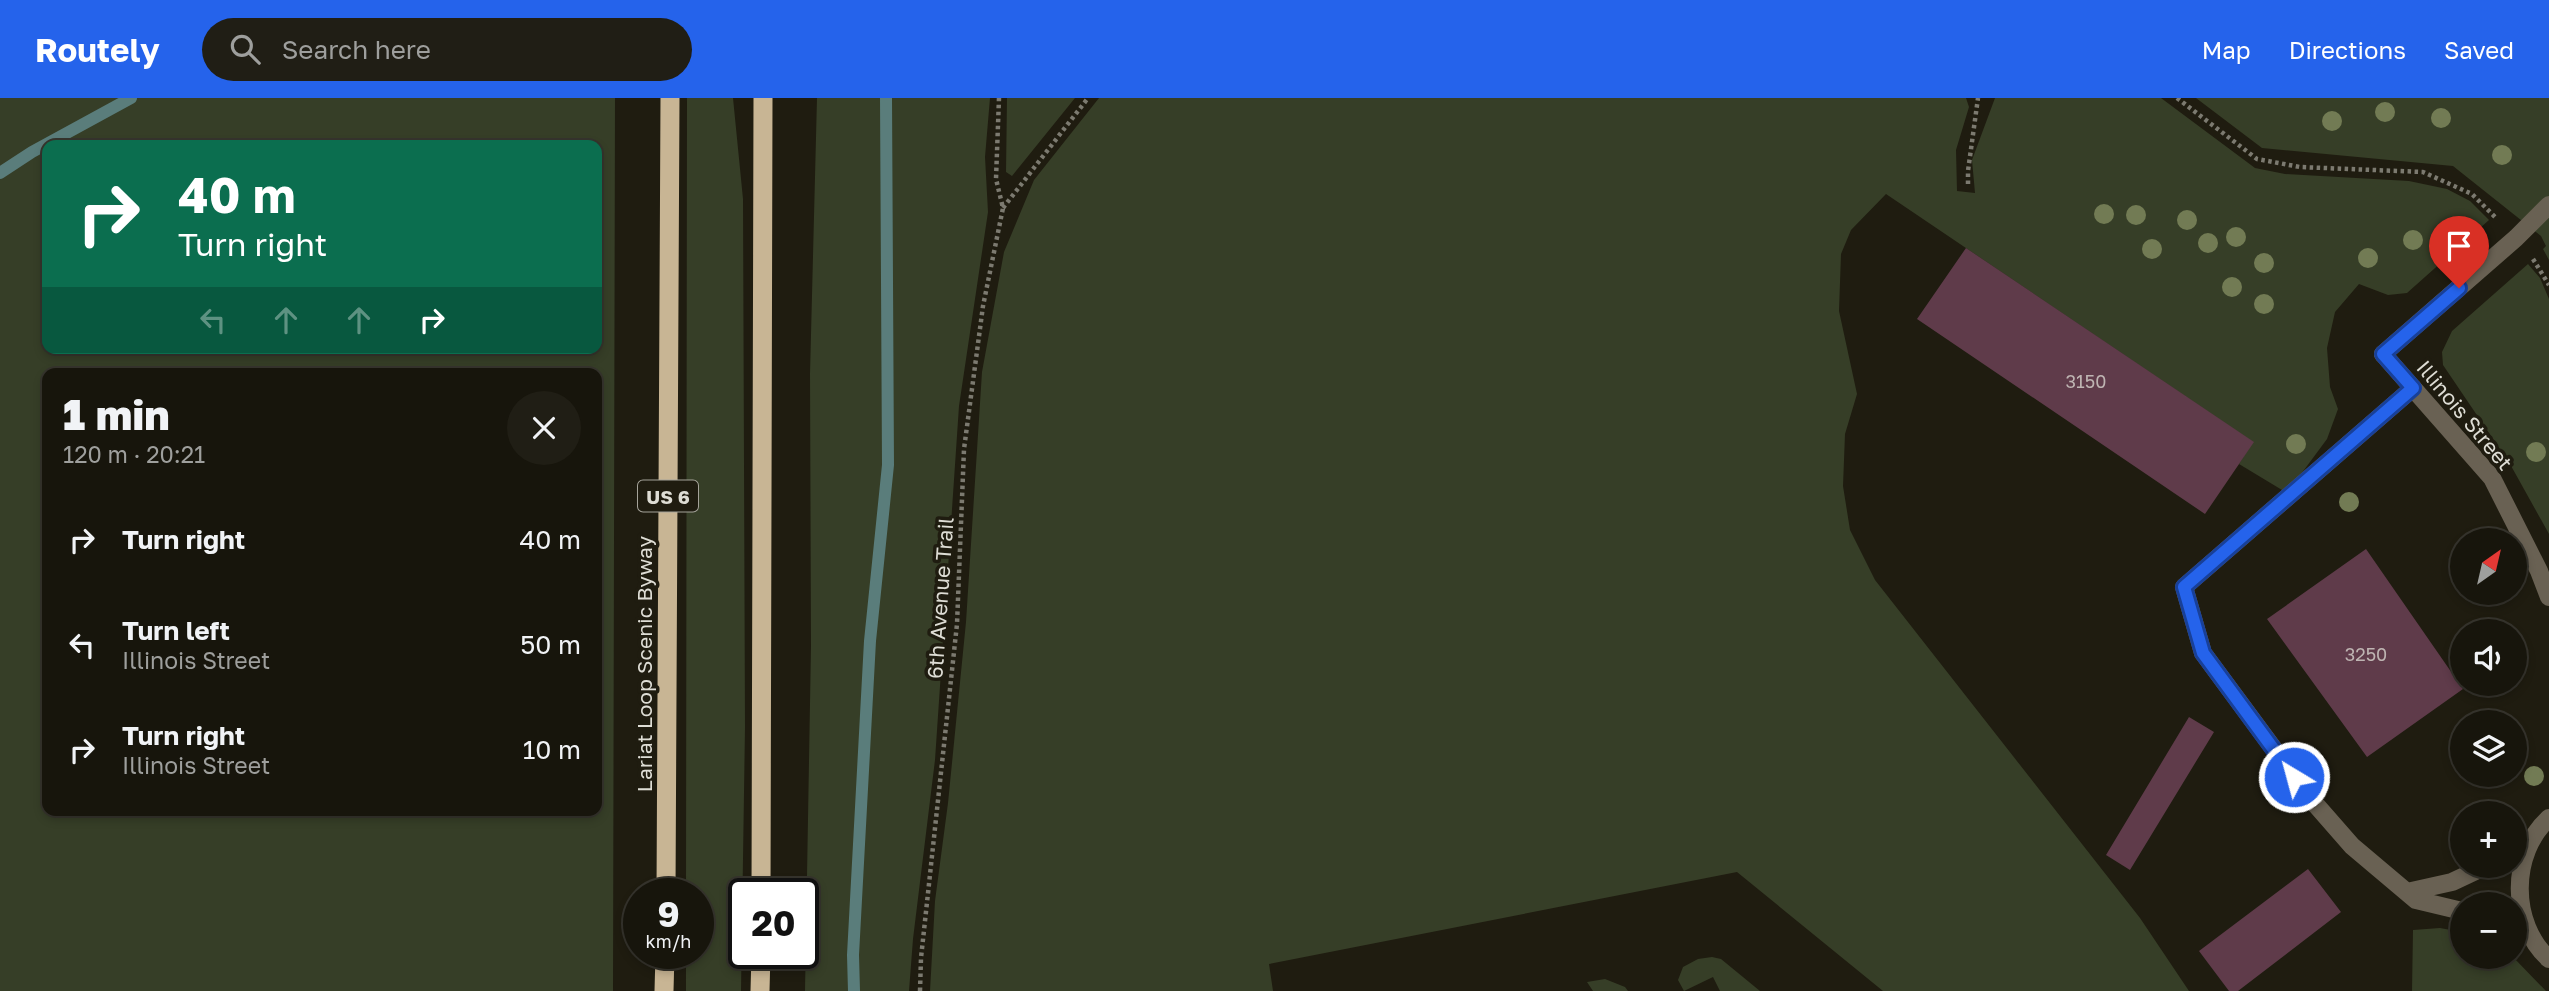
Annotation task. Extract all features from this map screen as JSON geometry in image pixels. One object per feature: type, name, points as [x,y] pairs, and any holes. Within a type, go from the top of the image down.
[{"type":"highway","name":"Lariat Loop Scenic Byway","points":[[666,878],[670,98]]},
{"type":"highway","points":[[761,878],[763,98]]},
{"type":"highway","points":[[664,991],[665,969]]},
{"type":"highway","points":[[760,991],[761,969]]},
{"type":"street","name":"Illinois Street","points":[[2549,205],[2516,239],[2383,354],[2492,478],[2539,571],[2549,597]]},
{"type":"street","points":[[2413,388],[2184,587],[2203,653],[2310,798],[2352,846],[2416,900],[2450,908]]},
{"type":"street","points":[[2519,892],[2521,868],[2532,839],[2549,817]]},
{"type":"street","points":[[2527,842],[2532,839]]},
{"type":"street","points":[[2407,892],[2460,878]]},
{"type":"street","points":[[2527,933],[2549,959]]},
{"type":"path","name":"6th Avenue Trail","points":[[920,991],[921,958],[957,624],[964,449],[984,306],[1003,208],[996,179],[999,98]]},
{"type":"path","name":"6th Avenue Trail","points":[[1003,208],[1088,98]]},
{"type":"path","points":[[1968,184],[1978,98]]},
{"type":"path","points":[[2177,98],[2257,159],[2300,167],[2423,172],[2472,194],[2516,239],[2549,285]]},
{"type":"green space","points":[[0,98],[615,98],[613,991],[0,991]]},
{"type":"green space","points":[[687,98],[733,98],[743,199],[745,727],[743,878],[728,878],[728,969],[741,969],[741,991],[686,991],[686,969],[714,969],[714,878],[686,878]]},
{"type":"green space","points":[[817,98],[990,98],[985,157],[988,212],[959,406],[935,760],[909,991],[805,991],[805,969],[819,969],[819,878],[807,878],[811,646],[810,374]]},
{"type":"green space","points":[[1007,98],[1075,98],[1012,176],[1006,172]]},
{"type":"green space","points":[[1099,98],[1966,98],[1969,107],[1956,150],[1957,191],[1975,193],[1972,160],[1995,98],[2161,98],[2255,168],[2285,174],[2409,181],[2447,189],[2470,201],[2489,220],[2407,293],[2388,295],[2359,284],[2335,312],[2327,348],[2330,387],[2338,409],[2327,439],[2287,493],[2239,464],[2253,442],[1886,194],[1851,230],[1841,254],[1839,311],[1857,394],[1845,434],[1843,486],[1850,530],[1875,580],[2140,918],[2189,991],[1883,991],[1737,872],[1269,964],[1273,991],[930,991],[935,901],[966,622],[982,372],[1004,252],[1034,180]]},
{"type":"green space","points":[[2196,98],[2549,98],[2549,260],[2543,249],[2546,246],[2541,236],[2453,166],[2262,148]]},
{"type":"green space","points":[[2528,264],[2540,278],[2549,299],[2549,534],[2510,464],[2443,365],[2442,352],[2452,331]]},
{"type":"green space","points":[[2413,930],[2450,930],[2450,969],[2525,969],[2546,991],[2412,991]]},
{"type":"green space","points":[[1698,959],[1721,959],[1760,991],[1720,991],[1713,977],[1684,991],[1678,980],[1683,967]]},
{"type":"green space","points":[[1605,979],[1625,987],[1628,991],[1593,991],[1587,982]]},
{"type":"building","points":[[1966,248],[2254,442],[2205,514],[1917,319]]},
{"type":"building","points":[[2366,549],[2450,670],[2450,696],[2453,696],[2367,757],[2267,619]]},
{"type":"building","points":[[2189,717],[2214,732],[2130,870],[2106,855]]},
{"type":"building","points":[[2308,869],[2341,912],[2238,991],[2229,991],[2199,951]]},
{"type":"waterway","points":[[54,140],[131,98]]},
{"type":"waterway","points":[[854,991],[853,955],[870,641],[888,465],[886,98]]},
{"type":"waterway","points":[[0,173],[42,147]]},
{"type":"route","points":[[2294,777],[2203,653],[2184,587],[2413,388],[2383,354],[2459,288]]}]
